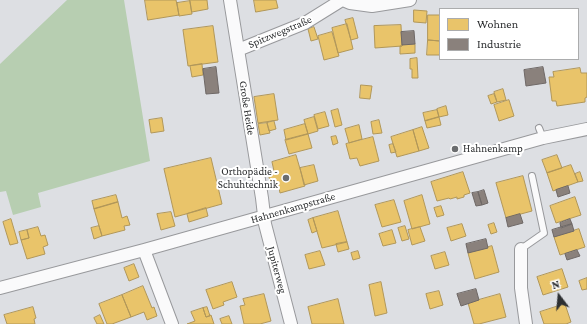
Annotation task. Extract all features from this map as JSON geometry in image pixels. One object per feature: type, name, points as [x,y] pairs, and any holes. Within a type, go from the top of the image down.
[{"type":"street","name":"Große Heide","points":[[230,0],[262,198],[263,216]]},
{"type":"street","name":"Spitzwegstraße","points":[[238,50],[305,23],[342,0]]},
{"type":"street","points":[[342,0],[350,3],[372,6],[410,0]]},
{"type":"street","name":"Hahnenkampstraße","points":[[0,288],[144,250],[263,216],[541,133],[587,129]]},
{"type":"street","name":"Jupiterweg","points":[[263,216],[291,324]]},
{"type":"street","points":[[521,249],[520,288],[526,324]]},
{"type":"street","points":[[144,250],[172,324]]},
{"type":"lane","points":[[521,249],[544,233],[532,176]]},
{"type":"green space","points":[[67,0],[124,0],[150,161],[38,193],[41,207],[13,215],[6,191],[0,192],[0,64]]},
{"type":"building: Wohnen","points":[[145,0],[176,0],[179,15],[148,20]]},
{"type":"building: Wohnen","points":[[190,0],[207,0],[208,9],[192,12]]},
{"type":"building: Wohnen","points":[[254,0],[276,0],[278,8],[256,12]]},
{"type":"building: Wohnen","points":[[190,1],[192,14],[179,16],[177,3]]},
{"type":"building: Wohnen","points":[[414,10],[427,11],[426,23],[414,22]]},
{"type":"building: Wohnen","points":[[428,15],[439,15],[439,41],[428,40]]},
{"type":"building: Wohnen","points":[[353,18],[358,38],[351,40],[345,20]]},
{"type":"building: Wohnen","points":[[347,24],[353,49],[338,53],[332,28]]},
{"type":"building: Wohnen","points":[[401,25],[402,46],[375,48],[374,26]]},
{"type":"building: Wohnen","points":[[213,26],[218,62],[188,66],[183,30]]},
{"type":"building: Wohnen","points":[[314,27],[318,39],[311,41],[308,29]]},
{"type":"building: Wohnen","points":[[332,32],[339,56],[324,60],[318,36]]},
{"type":"building: Wohnen","points":[[428,40],[439,41],[439,55],[427,55]]},
{"type":"building: Wohnen","points":[[415,44],[415,53],[400,54],[400,46]]},
{"type":"building: Wohnen","points":[[417,58],[418,78],[412,78],[410,59]]},
{"type":"building: Wohnen","points":[[202,64],[203,75],[192,77],[190,66]]},
{"type":"building: Wohnen","points":[[580,68],[581,73],[587,73],[587,97],[585,98],[585,102],[557,106],[556,101],[552,101],[549,77],[554,77],[553,72]]},
{"type":"building: Wohnen","points":[[361,85],[372,86],[370,99],[360,98]]},
{"type":"building: Wohnen","points":[[503,89],[506,100],[497,102],[494,92]]},
{"type":"building: Wohnen","points":[[274,94],[278,120],[258,123],[254,97]]},
{"type":"building: Wohnen","points":[[494,94],[497,102],[491,104],[488,96]]},
{"type":"building: Wohnen","points":[[509,100],[514,116],[499,121],[494,105]]},
{"type":"building: Wohnen","points":[[446,106],[448,115],[439,117],[437,109]]},
{"type":"building: Wohnen","points":[[338,109],[342,125],[335,127],[331,111]]},
{"type":"building: Wohnen","points":[[437,110],[439,117],[425,121],[423,113]]},
{"type":"building: Wohnen","points":[[325,112],[329,126],[318,129],[314,115]]},
{"type":"building: Wohnen","points":[[314,117],[318,131],[308,134],[304,120]]},
{"type":"building: Wohnen","points":[[439,117],[441,125],[427,128],[425,121]]},
{"type":"building: Wohnen","points":[[162,118],[164,131],[151,133],[149,120]]},
{"type":"building: Wohnen","points":[[379,120],[382,133],[373,134],[371,122]]},
{"type":"building: Wohnen","points":[[274,121],[276,129],[269,131],[267,123]]},
{"type":"building: Wohnen","points":[[267,123],[270,133],[260,135],[258,124]]},
{"type":"building: Wohnen","points":[[305,124],[308,134],[286,140],[284,130]]},
{"type":"building: Wohnen","points":[[359,125],[362,139],[349,143],[345,129]]},
{"type":"building: Wohnen","points":[[422,127],[429,148],[419,151],[413,130]]},
{"type":"building: Wohnen","points":[[413,130],[419,151],[397,157],[391,137]]},
{"type":"building: Wohnen","points":[[308,134],[312,148],[289,154],[285,140]]},
{"type":"building: Wohnen","points":[[336,136],[338,143],[333,145],[331,137]]},
{"type":"building: Wohnen","points":[[373,137],[379,161],[360,166],[357,158],[350,159],[346,144]]},
{"type":"building: Wohnen","points":[[393,144],[396,152],[391,153],[389,145]]},
{"type":"building: Wohnen","name":"Orthopädie - Schuhtechnik","points":[[296,155],[305,186],[280,193],[278,183],[271,185],[268,173],[274,171],[272,162]]},
{"type":"building: Wohnen","points":[[557,155],[562,168],[547,173],[542,160]]},
{"type":"building: Wohnen","points":[[211,158],[222,204],[175,217],[164,169]]},
{"type":"building: Wohnen","points":[[314,165],[318,181],[304,185],[300,168]]},
{"type":"building: Wohnen","points":[[571,165],[578,182],[553,191],[547,173]]},
{"type":"building: Wohnen","points":[[463,172],[470,193],[457,199],[457,197],[437,201],[431,182]]},
{"type":"building: Wohnen","points":[[580,172],[583,181],[578,182],[575,174]]},
{"type":"building: Wohnen","points":[[523,176],[532,211],[506,218],[496,183]]},
{"type":"building: Wohnen","points":[[116,195],[118,202],[94,209],[92,201]]},
{"type":"building: Wohnen","points":[[422,195],[430,224],[412,229],[404,201]]},
{"type":"building: Wohnen","points":[[575,197],[581,215],[556,223],[550,206]]},
{"type":"building: Wohnen","points":[[394,200],[401,222],[382,227],[375,205]]},
{"type":"building: Wohnen","points":[[118,202],[122,218],[127,216],[130,225],[124,226],[125,230],[102,236],[94,209]]},
{"type":"building: Wohnen","points":[[441,206],[444,215],[437,217],[434,208]]},
{"type":"building: Wohnen","points":[[206,208],[208,216],[189,222],[187,214]]},
{"type":"building: Wohnen","points":[[338,211],[347,242],[322,248],[313,218]]},
{"type":"building: Wohnen","points":[[171,212],[175,226],[161,230],[157,214]]},
{"type":"building: Wohnen","points":[[313,218],[317,231],[312,233],[308,220]]},
{"type":"building: Wohnen","points":[[11,219],[18,243],[10,245],[3,222]]},
{"type":"building: Wohnen","points":[[494,223],[497,232],[491,234],[488,225]]},
{"type":"building: Wohnen","points":[[462,224],[466,236],[451,241],[447,228]]},
{"type":"building: Wohnen","points":[[99,226],[102,236],[94,239],[91,228]]},
{"type":"building: Wohnen","points":[[405,226],[409,239],[402,241],[398,228]]},
{"type":"building: Wohnen","points":[[38,227],[41,236],[45,235],[48,245],[43,247],[45,254],[27,259],[21,240],[29,238],[27,230]]},
{"type":"building: Wohnen","points":[[420,227],[425,241],[412,245],[408,230]]},
{"type":"building: Wohnen","points":[[579,229],[585,247],[560,255],[554,237]]},
{"type":"building: Wohnen","points":[[27,230],[29,238],[21,240],[19,232]]},
{"type":"building: Wohnen","points":[[392,230],[396,243],[383,246],[379,234]]},
{"type":"building: Wohnen","points":[[347,242],[349,249],[338,252],[336,244]]},
{"type":"building: Wohnen","points":[[492,246],[499,272],[475,279],[468,253]]},
{"type":"building: Wohnen","points":[[320,251],[325,265],[309,269],[305,255]]},
{"type":"building: Wohnen","points":[[358,251],[360,258],[353,260],[351,253]]},
{"type":"building: Wohnen","points":[[445,252],[449,265],[435,269],[431,256]]},
{"type":"building: Wohnen","points":[[134,264],[139,277],[129,281],[124,268]]},
{"type":"building: Wohnen","points":[[562,269],[568,287],[543,295],[537,277]]},
{"type":"building: Wohnen","points":[[587,278],[587,289],[582,290],[579,281]]},
{"type":"building: Wohnen","points":[[232,282],[237,297],[223,302],[224,305],[213,309],[206,290]]},
{"type":"building: Wohnen","points":[[381,282],[387,313],[375,316],[369,285]]},
{"type":"building: Wohnen","points":[[143,286],[157,316],[147,320],[144,312],[131,317],[122,295]]},
{"type":"building: Wohnen","points":[[439,291],[443,305],[430,309],[426,294]]},
{"type":"building: Wohnen","points":[[264,294],[271,321],[260,324],[244,324],[240,306],[245,305],[243,299]]},
{"type":"building: Wohnen","points":[[500,294],[506,317],[474,324],[468,303]]},
{"type":"building: Wohnen","points":[[122,295],[131,317],[112,324],[107,324],[99,304]]},
{"type":"building: Wohnen","points":[[338,299],[344,324],[312,324],[308,307]]},
{"type":"building: Wohnen","points":[[565,304],[571,322],[566,324],[544,324],[540,312]]},
{"type":"building: Wohnen","points":[[33,307],[36,318],[34,319],[35,324],[7,324],[4,315]]},
{"type":"building: Wohnen","points":[[207,307],[210,316],[206,317],[203,308]]},
{"type":"building: Wohnen","points":[[203,308],[206,317],[211,315],[214,324],[187,324],[195,321],[191,312]]},
{"type":"building: Wohnen","points":[[100,315],[104,324],[97,324],[94,318]]},
{"type":"building: Wohnen","points":[[229,316],[232,324],[222,324],[220,319]]},
{"type":"building: Industrie","points":[[414,31],[415,44],[402,45],[401,32]]},
{"type":"building: Industrie","points":[[216,67],[219,93],[206,94],[203,69]]},
{"type":"building: Industrie","points":[[543,67],[546,83],[526,86],[524,70]]},
{"type":"building: Industrie","points":[[568,186],[570,193],[558,197],[556,190]]},
{"type":"building: Industrie","points":[[484,190],[488,203],[482,205],[478,192]]},
{"type":"building: Industrie","points":[[478,192],[482,205],[476,206],[472,193]]},
{"type":"building: Industrie","points":[[520,214],[523,223],[508,227],[506,218]]},
{"type":"building: Industrie","points":[[570,219],[572,224],[561,228],[560,223]]},
{"type":"building: Industrie","points":[[572,224],[574,231],[554,237],[552,230]]},
{"type":"building: Industrie","points":[[486,239],[488,248],[468,253],[466,244]]},
{"type":"building: Industrie","points":[[577,250],[580,256],[567,260],[565,254]]},
{"type":"building: Industrie","points":[[476,289],[479,300],[461,306],[457,294]]},
{"type":"place","name":"Hahnenkamp","points":[[455,149]]},
{"type":"place","name":"Orthopädie - Schuhtechnik","points":[[286,178]]}]
